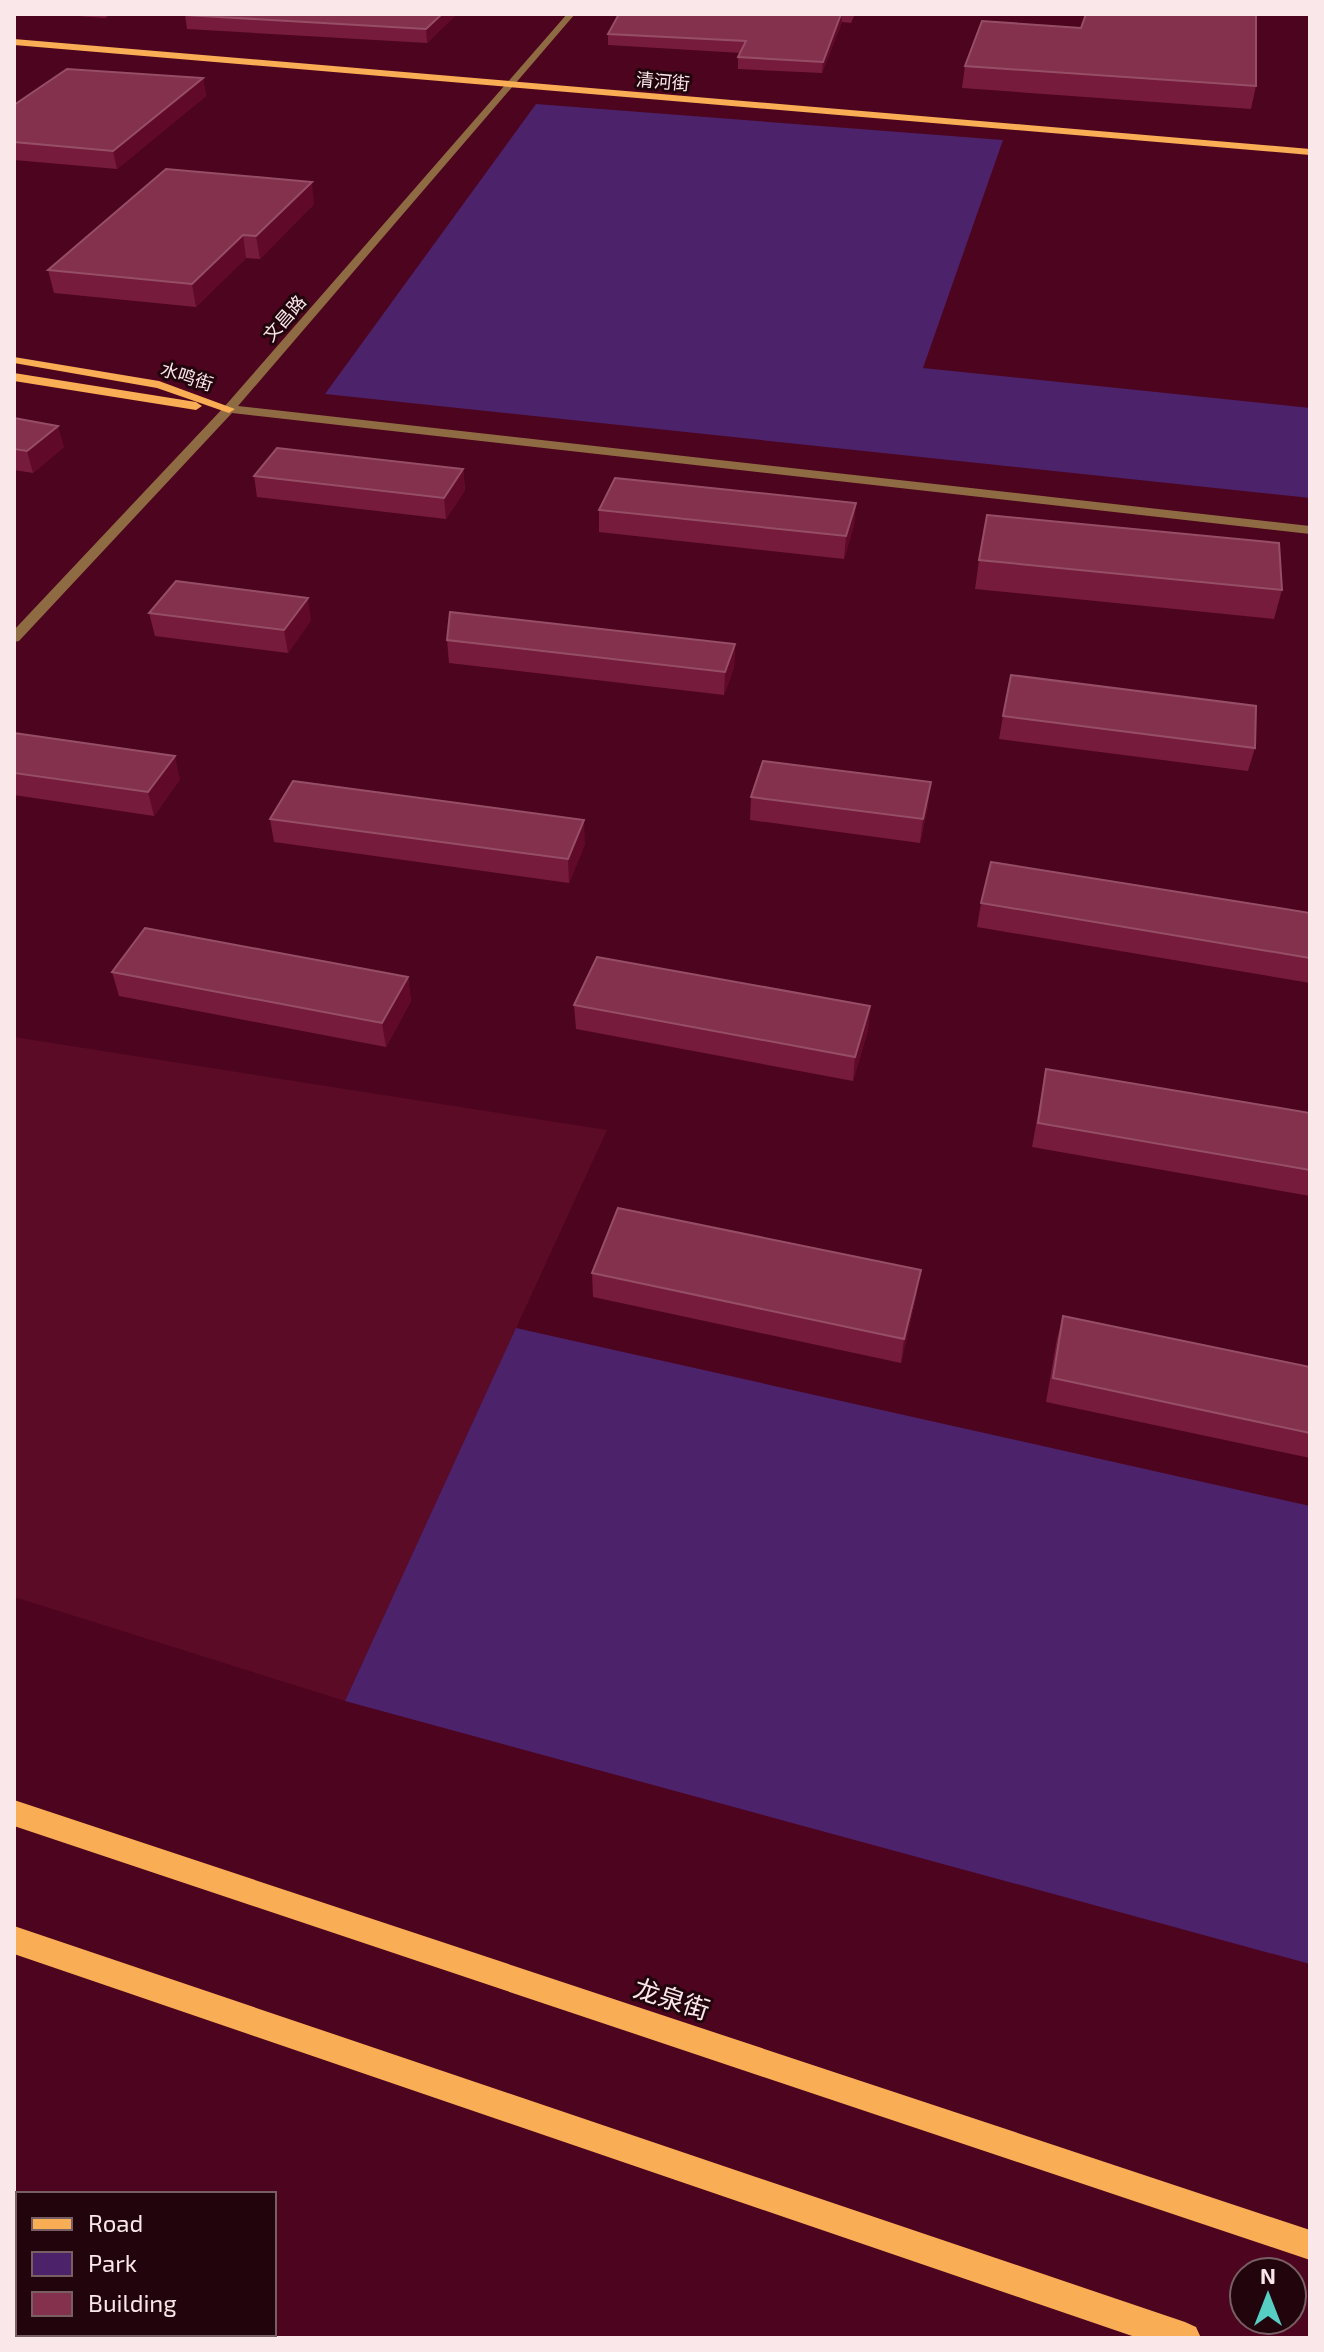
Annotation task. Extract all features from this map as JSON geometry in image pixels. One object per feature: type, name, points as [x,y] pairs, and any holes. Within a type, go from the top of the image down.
[{"type":"main road","name":"清河街","points":[[14,34],[1310,152]]},
{"type":"main road","name":"清河街","points":[[14,42],[1310,143]]},
{"type":"main road","name":"水鸣街","points":[[14,360],[159,385],[229,409]]},
{"type":"main road","name":"水鸣街","points":[[14,377],[160,402],[229,409]]},
{"type":"main road","name":"龙泉街","points":[[14,1813],[1310,2245]]},
{"type":"main road","points":[[14,1940],[1185,2338]]},
{"type":"street","name":"文昌路","points":[[14,638],[229,409],[571,14]]},
{"type":"street","points":[[229,409],[1310,530]]},
{"type":"shaded area","points":[[14,1037],[607,1130],[345,1701],[14,1597]]},
{"type":"green space","points":[[536,104],[1003,140],[923,368],[1310,408],[1310,498],[325,394]]},
{"type":"green space","points":[[516,1328],[1310,1506],[1310,1964],[345,1701]]},
{"type":"building","points":[[187,14],[442,14],[426,29]]},
{"type":"building","points":[[619,14],[841,14],[823,62],[738,57],[746,41],[608,34]]},
{"type":"building","points":[[1086,14],[1256,14],[1256,86],[965,66],[982,21],[1081,28]]},
{"type":"building","points":[[67,69],[203,78],[113,151],[14,142],[14,105]]},
{"type":"building","points":[[166,169],[312,182],[256,236],[243,235],[192,284],[48,270]]},
{"type":"building","points":[[14,418],[58,426],[27,451],[14,449]]},
{"type":"building","points":[[277,448],[463,469],[444,498],[254,476]]},
{"type":"building","points":[[615,478],[856,503],[846,536],[599,510]]},
{"type":"building","points":[[987,515],[1279,543],[1282,590],[979,560]]},
{"type":"building","points":[[176,581],[308,598],[284,630],[149,613]]},
{"type":"building","points":[[450,612],[735,644],[725,672],[447,640]]},
{"type":"building","points":[[1011,675],[1256,706],[1255,748],[1003,716]]},
{"type":"building","points":[[14,733],[175,756],[148,792],[14,773]]},
{"type":"building","points":[[763,761],[931,782],[923,819],[751,797]]},
{"type":"building","points":[[293,781],[584,820],[568,859],[270,819]]},
{"type":"building","points":[[991,862],[1310,913],[1310,958],[981,903]]},
{"type":"building","points":[[145,928],[408,977],[382,1023],[112,972]]},
{"type":"building","points":[[597,957],[870,1006],[855,1057],[574,1005]]},
{"type":"building","points":[[1046,1069],[1310,1113],[1310,1170],[1038,1123]]},
{"type":"building","points":[[618,1208],[921,1270],[904,1339],[592,1273]]},
{"type":"building","points":[[1063,1316],[1310,1367],[1310,1433],[1053,1378]]}]
